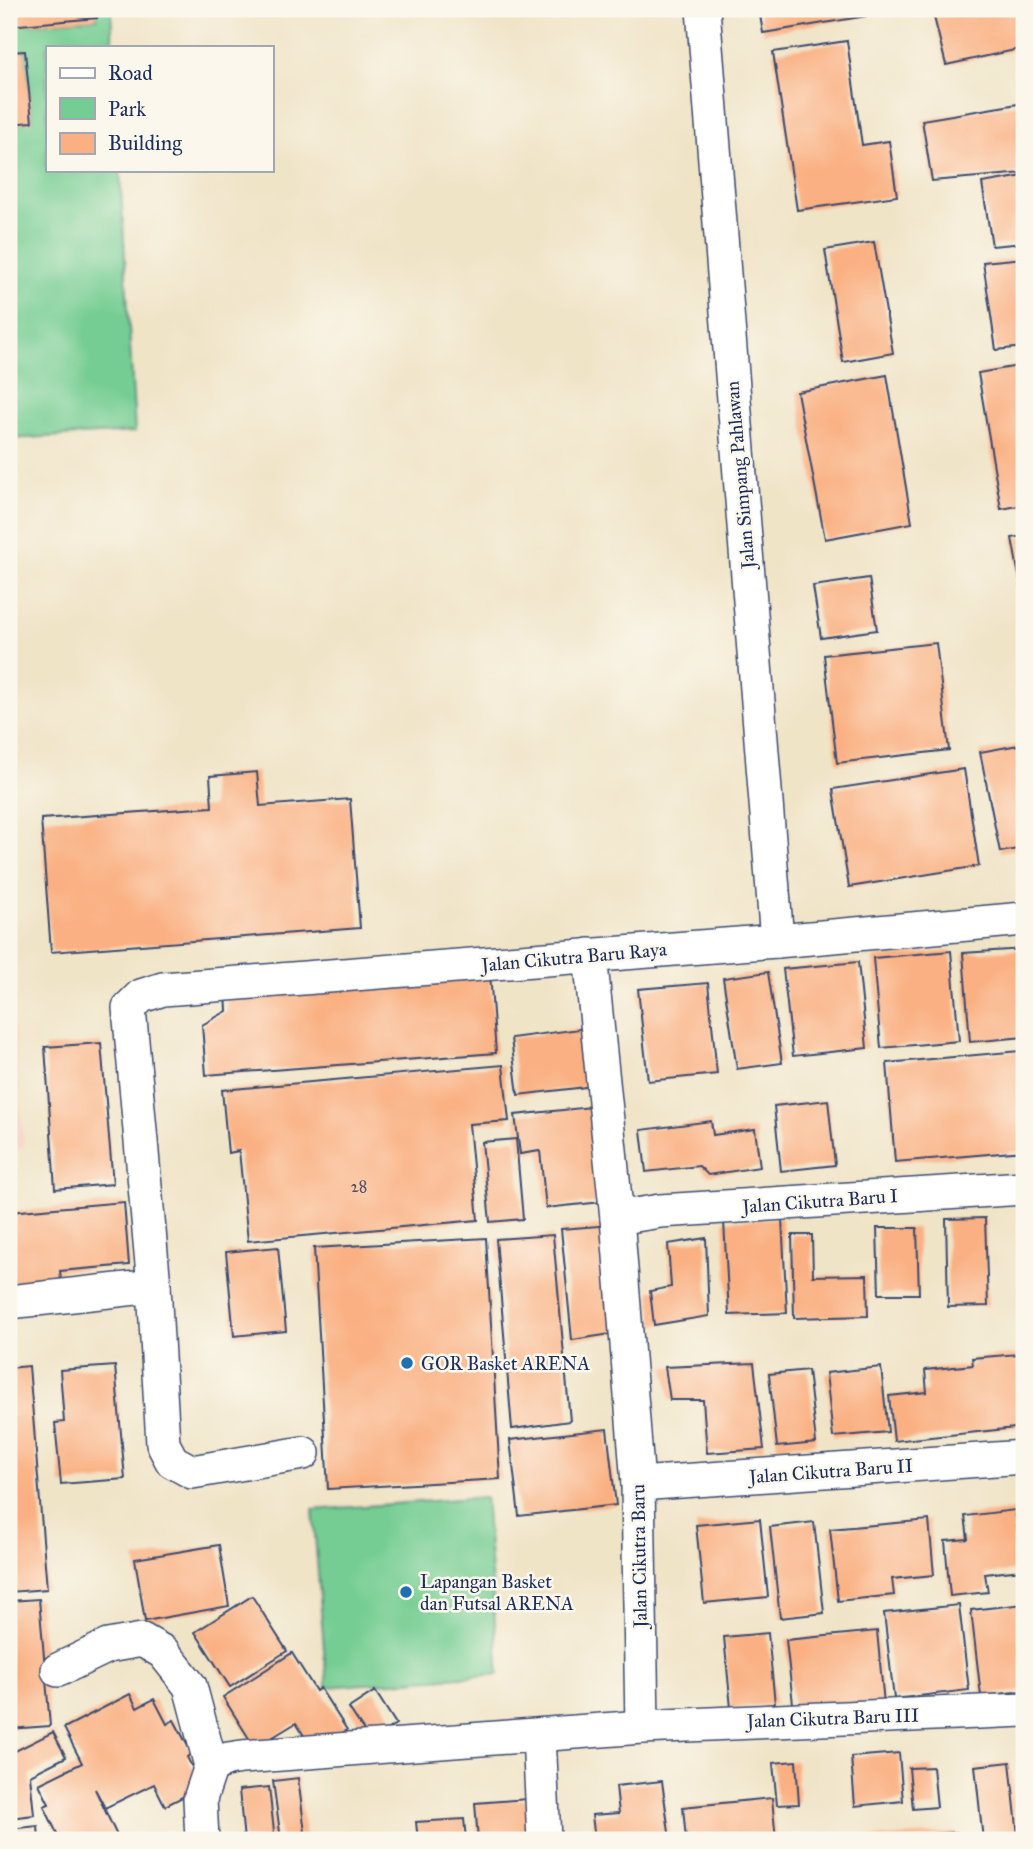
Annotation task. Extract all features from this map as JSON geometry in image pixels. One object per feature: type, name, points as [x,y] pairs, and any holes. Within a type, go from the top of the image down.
[{"type":"street","name":"Jalan Simpang Pahlawan","points":[[703,9],[777,941]]},
{"type":"street","name":"Jalan Cikutra Baru Raya","points":[[154,1286],[129,1008],[141,996],[163,989],[1024,919]]},
{"type":"street","name":"Jalan Cikutra Baru","points":[[590,955],[617,1218],[638,1484],[642,1727]]},
{"type":"street","name":"Jalan Cikutra Baru I","points":[[617,1218],[660,1211],[1024,1188]]},
{"type":"street","points":[[9,1302],[154,1286],[163,1444],[172,1461],[191,1472],[303,1453]]},
{"type":"street","name":"Jalan Cikutra Baru II","points":[[638,1484],[1024,1457]]},
{"type":"street","points":[[58,1670],[107,1646],[142,1640],[163,1653],[190,1686],[211,1766],[200,1799],[202,1840]]},
{"type":"street","name":"Jalan Cikutra Baru III","points":[[642,1727],[1024,1710]]},
{"type":"street","points":[[211,1766],[242,1757],[642,1727]]},
{"type":"street","points":[[539,1735],[544,1840]]},
{"type":"shaded area","points":[[9,951],[24,1148],[9,1149]]},
{"type":"green space","points":[[96,9],[111,9],[113,46],[46,46],[46,172],[120,172],[135,432],[9,439],[9,124],[32,121],[25,51],[9,52],[9,26],[97,18]]},
{"type":"green space","name":"Lapangan Basket dan Futsal ARENA","points":[[485,1497],[499,1674],[327,1687],[313,1510]]},
{"type":"building","points":[[9,9],[96,9],[97,18],[9,26]]},
{"type":"building","points":[[759,9],[866,9],[867,16],[763,33]]},
{"type":"building","points":[[932,9],[1024,9],[1024,48],[946,65]]},
{"type":"building","points":[[847,41],[862,145],[889,141],[897,196],[797,210],[773,52]]},
{"type":"building","points":[[25,51],[32,122],[9,124],[9,52]]},
{"type":"building","points":[[1024,103],[1024,173],[932,181],[922,120]]},
{"type":"building","points":[[1024,176],[1024,243],[992,246],[982,183]]},
{"type":"building","points":[[874,242],[893,353],[843,362],[825,250]]},
{"type":"building","points":[[1024,258],[1024,347],[996,350],[983,262]]},
{"type":"building","points":[[1024,365],[1024,505],[1001,509],[978,373]]},
{"type":"building","points":[[887,375],[912,523],[825,539],[797,392]]},
{"type":"building","points":[[1024,536],[1024,598],[1023,598],[1012,538]]},
{"type":"building","points":[[869,578],[877,630],[821,638],[813,586]]},
{"type":"building","points":[[936,643],[949,750],[837,763],[824,655]]},
{"type":"building","points":[[1024,744],[1024,848],[1000,852],[980,752]]},
{"type":"building","points":[[964,769],[979,866],[849,887],[833,789]]},
{"type":"building","points":[[257,772],[260,806],[350,799],[360,928],[51,952],[41,819],[212,807],[210,776]]},
{"type":"building","points":[[1024,949],[1024,1037],[970,1042],[963,953]]},
{"type":"building","points":[[951,951],[959,1041],[881,1048],[873,958]]},
{"type":"building","points":[[858,962],[867,1048],[793,1056],[783,969]]},
{"type":"building","points":[[768,972],[782,1063],[737,1069],[723,978]]},
{"type":"building","points":[[490,973],[496,1053],[206,1075],[202,1025],[227,1011],[226,992]]},
{"type":"building","points":[[708,983],[717,1074],[648,1081],[638,989]]},
{"type":"building","points":[[587,1028],[594,1086],[518,1095],[511,1038]]},
{"type":"building","points":[[101,1043],[113,1184],[55,1189],[45,1047]]},
{"type":"building","points":[[1020,1051],[1024,1092],[1024,1151],[895,1162],[887,1063]]},
{"type":"building","points":[[503,1065],[509,1121],[469,1124],[478,1220],[248,1241],[239,1151],[228,1153],[222,1090]]},
{"type":"building","points":[[828,1100],[835,1165],[781,1171],[774,1106]]},
{"type":"building","points":[[601,1106],[611,1201],[546,1208],[540,1151],[520,1154],[515,1115]]},
{"type":"building","points":[[711,1121],[713,1135],[755,1129],[760,1167],[708,1175],[699,1166],[646,1172],[641,1130]]},
{"type":"building","points":[[516,1139],[523,1219],[490,1222],[482,1142]]},
{"type":"building","points":[[124,1202],[129,1265],[60,1271],[61,1280],[9,1285],[9,1212]]},
{"type":"building","points":[[782,1218],[787,1313],[729,1315],[724,1221]]},
{"type":"building","points":[[985,1218],[988,1306],[948,1307],[946,1219]]},
{"type":"building","points":[[611,1225],[624,1332],[572,1340],[561,1229]]},
{"type":"building","points":[[877,1228],[917,1228],[919,1294],[879,1294]]},
{"type":"building","points":[[553,1235],[570,1421],[512,1429],[496,1239]]},
{"type":"building","points":[[792,1235],[812,1235],[813,1276],[867,1275],[868,1316],[794,1318]]},
{"type":"building","name":"GOR Basket ARENA","points":[[486,1238],[500,1479],[328,1489],[314,1248]]},
{"type":"building","points":[[706,1238],[709,1316],[654,1325],[650,1291],[671,1287],[668,1244]]},
{"type":"building","points":[[278,1247],[286,1331],[234,1336],[226,1252]]},
{"type":"building","points":[[1018,1354],[1024,1427],[894,1441],[889,1396],[927,1392],[925,1370],[973,1365],[972,1358]]},
{"type":"building","points":[[754,1363],[764,1449],[707,1453],[703,1400],[670,1400],[665,1367]]},
{"type":"building","points":[[29,1366],[47,1589],[9,1592],[9,1368]]},
{"type":"building","points":[[115,1366],[125,1479],[61,1484],[55,1423],[64,1422],[60,1370]]},
{"type":"building","points":[[881,1367],[888,1432],[833,1437],[826,1373]]},
{"type":"building","points":[[808,1370],[816,1443],[777,1447],[769,1374]]},
{"type":"building","points":[[607,1429],[616,1505],[519,1516],[510,1440]]},
{"type":"building","points":[[1015,1510],[1022,1570],[985,1574],[988,1592],[950,1596],[945,1541],[968,1539],[965,1516]]},
{"type":"building","points":[[760,1519],[768,1597],[704,1603],[696,1525]]},
{"type":"building","points":[[929,1520],[934,1575],[892,1579],[894,1595],[838,1601],[830,1529]]},
{"type":"building","points":[[814,1522],[824,1613],[780,1618],[770,1527]]},
{"type":"building","points":[[219,1545],[229,1606],[145,1621],[135,1559]]},
{"type":"building","points":[[252,1596],[287,1651],[230,1687],[195,1632]]},
{"type":"building","points":[[39,1599],[50,1726],[9,1729],[9,1601]]},
{"type":"building","points":[[1024,1604],[1024,1691],[981,1696],[971,1610]]},
{"type":"building","points":[[959,1605],[969,1690],[894,1699],[884,1613]]},
{"type":"building","points":[[877,1631],[884,1704],[794,1713],[786,1640]]},
{"type":"building","points":[[768,1633],[775,1704],[731,1708],[724,1637]]},
{"type":"building","points":[[292,1653],[316,1691],[320,1688],[347,1730],[314,1751],[296,1723],[255,1748],[223,1697]]},
{"type":"building","points":[[375,1691],[396,1724],[370,1740],[349,1708]]},
{"type":"building","points":[[130,1694],[137,1708],[154,1699],[167,1724],[174,1720],[192,1754],[187,1757],[202,1787],[165,1806],[154,1784],[105,1808],[95,1789],[119,1840],[71,1840],[70,1837],[60,1840],[44,1806],[49,1804],[39,1784],[82,1763],[64,1728]]},
{"type":"building","points":[[53,1732],[66,1757],[30,1775],[34,1815],[9,1818],[9,1754]]},
{"type":"building","points":[[899,1753],[903,1801],[855,1806],[851,1757]]},
{"type":"building","points":[[796,1761],[799,1804],[777,1805],[773,1763]]},
{"type":"building","points":[[1010,1762],[1018,1836],[983,1840],[975,1766]]},
{"type":"building","points":[[933,1767],[937,1807],[913,1809],[909,1768]]},
{"type":"building","points":[[298,1778],[306,1840],[281,1840],[273,1781]]},
{"type":"building","points":[[662,1781],[670,1840],[595,1840],[592,1815],[619,1813],[616,1786]]},
{"type":"building","points":[[269,1787],[275,1840],[244,1840],[239,1790]]},
{"type":"building","points":[[772,1798],[776,1840],[686,1840],[683,1807]]},
{"type":"building","points":[[528,1799],[531,1840],[478,1840],[475,1803]]},
{"type":"building","points":[[464,1819],[466,1840],[418,1840],[416,1822]]},
{"type":"building","points":[[38,1826],[39,1840],[9,1840],[9,1829]]},
{"type":"building","points":[[957,1832],[958,1840],[871,1840],[871,1838]]},
{"type":"building","points":[[345,1834],[346,1840],[316,1840],[315,1837]]},
{"type":"place","name":"GOR Basket ARENA","points":[[407,1363]]},
{"type":"place","name":"Lapangan Basket dan Futsal ARENA","points":[[406,1592]]}]
